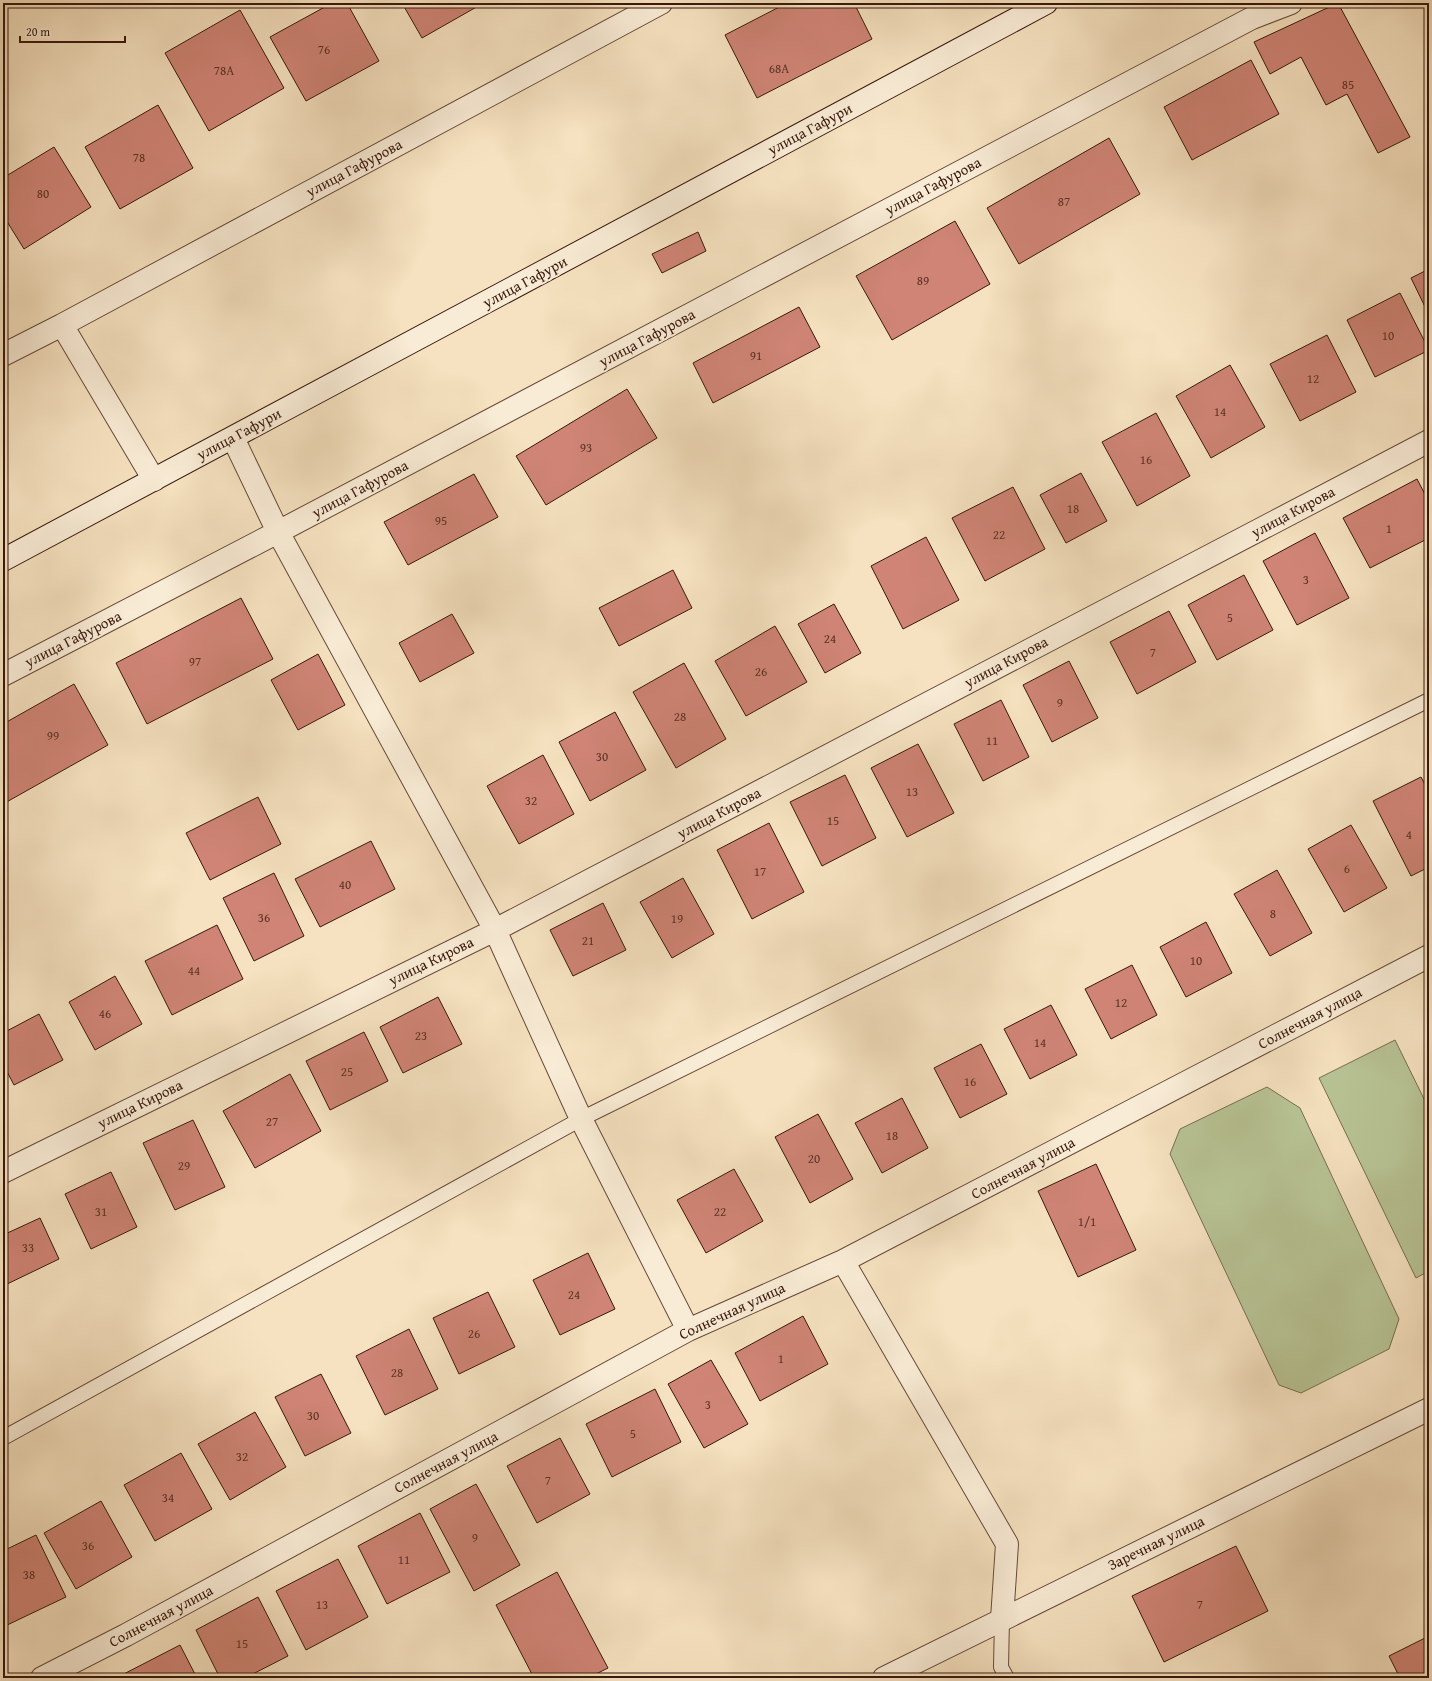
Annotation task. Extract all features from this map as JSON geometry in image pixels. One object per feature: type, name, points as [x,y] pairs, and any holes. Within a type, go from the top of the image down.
[{"type":"street","name":"улица Гафурова","points":[[3,355],[62,325],[661,3]]},
{"type":"street","name":"улица Гафури","points":[[3,560],[1046,3]]},
{"type":"street","name":"улица Гафурова","points":[[3,675],[278,532],[1245,21],[1291,3]]},
{"type":"street","points":[[62,325],[154,480]]},
{"type":"street","points":[[233,438],[278,532],[495,930],[581,1119],[688,1330]]},
{"type":"street","name":"улица Кирова","points":[[3,1172],[495,930],[1429,441]]},
{"type":"street","name":"Солнечная улица","points":[[42,1678],[688,1330],[843,1261],[1429,956]]},
{"type":"street","points":[[843,1261],[1007,1544],[1002,1619]]},
{"type":"street","name":"Заречная улица","points":[[884,1678],[1429,1409]]},
{"type":"lane","points":[[3,1438],[581,1119],[1429,700]]},
{"type":"lane","points":[[1002,1619],[1001,1667],[1007,1678]]},
{"type":"green space","points":[[1395,1040],[1429,1109],[1429,1271],[1416,1278],[1319,1078]]},
{"type":"green space","points":[[1267,1087],[1300,1108],[1399,1319],[1389,1349],[1301,1393],[1279,1385],[1170,1154],[1180,1129]]},
{"type":"building","points":[[332,3],[347,3],[379,61],[306,101],[270,37]]},
{"type":"building","points":[[402,3],[479,3],[480,5],[422,38]]},
{"type":"building","points":[[787,3],[854,3],[872,39],[757,98],[725,35]]},
{"type":"building","points":[[1338,3],[1410,137],[1378,153],[1347,94],[1326,105],[1301,57],[1270,74],[1254,42]]},
{"type":"building","points":[[240,10],[284,88],[209,131],[165,53]]},
{"type":"building","points":[[1251,60],[1279,114],[1192,160],[1164,107]]},
{"type":"building","points":[[158,105],[193,168],[120,209],[85,147]]},
{"type":"building","points":[[1109,138],[1140,194],[1019,264],[987,208]]},
{"type":"building","points":[[54,147],[91,207],[24,249],[3,215],[3,178]]},
{"type":"building","points":[[955,221],[990,284],[892,340],[856,276]]},
{"type":"building","points":[[698,232],[706,251],[662,273],[652,254]]},
{"type":"building","points":[[1429,269],[1429,315],[1411,278]]},
{"type":"building","points":[[1400,293],[1429,350],[1375,377],[1347,320]]},
{"type":"building","points":[[799,307],[820,347],[713,403],[693,363]]},
{"type":"building","points":[[1327,335],[1356,392],[1300,421],[1270,364]]},
{"type":"building","points":[[1230,365],[1265,427],[1211,458],[1176,396]]},
{"type":"building","points":[[627,389],[657,438],[546,505],[516,456]]},
{"type":"building","points":[[1156,413],[1190,476],[1137,506],[1102,442]]},
{"type":"building","points":[[1081,473],[1107,521],[1066,543],[1040,495]]},
{"type":"building","points":[[474,474],[498,517],[408,565],[384,522]]},
{"type":"building","points":[[1417,479],[1429,502],[1429,538],[1370,568],[1343,518]]},
{"type":"building","points":[[1013,487],[1045,549],[985,581],[952,518]]},
{"type":"building","points":[[1315,533],[1349,598],[1297,625],[1263,561]]},
{"type":"building","points":[[926,537],[959,600],[903,629],[871,566]]},
{"type":"building","points":[[673,570],[692,608],[619,646],[599,608]]},
{"type":"building","points":[[1244,575],[1273,630],[1217,660],[1188,605]]},
{"type":"building","points":[[241,598],[273,659],[147,724],[116,663]]},
{"type":"building","points":[[834,604],[861,653],[825,673],[798,624]]},
{"type":"building","points":[[1169,611],[1196,662],[1137,694],[1110,642]]},
{"type":"building","points":[[452,614],[474,653],[420,682],[399,643]]},
{"type":"building","points":[[775,626],[807,682],[746,716],[715,661]]},
{"type":"building","points":[[318,654],[345,705],[298,730],[271,680]]},
{"type":"building","points":[[1069,661],[1098,718],[1052,742],[1023,685]]},
{"type":"building","points":[[684,663],[726,739],[676,768],[633,692]]},
{"type":"building","points":[[74,684],[108,745],[3,804],[3,724]]},
{"type":"building","points":[[1001,700],[1029,757],[983,781],[954,724]]},
{"type":"building","points":[[615,712],[646,770],[590,801],[559,742]]},
{"type":"building","points":[[918,744],[954,813],[907,837],[871,768]]},
{"type":"building","points":[[543,755],[574,814],[519,844],[487,786]]},
{"type":"building","points":[[845,775],[876,838],[822,866],[790,802]]},
{"type":"building","points":[[1421,777],[1429,792],[1429,867],[1411,876],[1373,801]]},
{"type":"building","points":[[258,797],[281,844],[210,880],[186,833]]},
{"type":"building","points":[[769,823],[804,892],[752,919],[717,850]]},
{"type":"building","points":[[1351,825],[1387,888],[1344,912],[1308,849]]},
{"type":"building","points":[[371,841],[395,889],[320,927],[295,879]]},
{"type":"building","points":[[1277,870],[1312,933],[1270,956],[1234,894]]},
{"type":"building","points":[[274,873],[304,936],[254,961],[223,898]]},
{"type":"building","points":[[683,878],[714,934],[672,958],[640,902]]},
{"type":"building","points":[[603,903],[626,950],[573,976],[550,930]]},
{"type":"building","points":[[1206,922],[1232,973],[1186,997],[1160,947]]},
{"type":"building","points":[[217,925],[243,979],[172,1015],[145,961]]},
{"type":"building","points":[[1132,965],[1157,1015],[1111,1039],[1085,989]]},
{"type":"building","points":[[115,976],[142,1024],[95,1050],[69,1002]]},
{"type":"building","points":[[438,997],[462,1044],[403,1073],[380,1027]]},
{"type":"building","points":[[1051,1005],[1077,1055],[1030,1079],[1004,1029]]},
{"type":"building","points":[[39,1014],[63,1060],[14,1085],[3,1064],[3,1033]]},
{"type":"building","points":[[364,1032],[388,1081],[330,1110],[306,1061]]},
{"type":"building","points":[[981,1044],[1007,1094],[960,1118],[934,1068]]},
{"type":"building","points":[[290,1074],[321,1131],[255,1168],[223,1111]]},
{"type":"building","points":[[902,1098],[928,1148],[882,1173],[855,1123]]},
{"type":"building","points":[[818,1114],[853,1179],[810,1203],[775,1137]]},
{"type":"building","points":[[193,1120],[225,1187],[175,1210],[143,1143]]},
{"type":"building","points":[[1096,1164],[1136,1250],[1078,1277],[1038,1191]]},
{"type":"building","points":[[734,1169],[763,1221],[706,1253],[677,1200]]},
{"type":"building","points":[[111,1172],[137,1227],[91,1249],[65,1194]]},
{"type":"building","points":[[40,1218],[59,1259],[3,1286],[3,1235]]},
{"type":"building","points":[[588,1253],[615,1309],[560,1335],[533,1280]]},
{"type":"building","points":[[488,1292],[515,1347],[459,1374],[433,1318]]},
{"type":"building","points":[[803,1316],[828,1364],[760,1401],[735,1353]]},
{"type":"building","points":[[409,1329],[438,1389],[385,1415],[356,1356]]},
{"type":"building","points":[[711,1360],[748,1424],[704,1448],[668,1384]]},
{"type":"building","points":[[321,1374],[351,1433],[305,1456],[275,1397]]},
{"type":"building","points":[[655,1389],[681,1442],[612,1477],[586,1424]]},
{"type":"building","points":[[255,1412],[286,1467],[230,1500],[198,1444]]},
{"type":"building","points":[[560,1438],[590,1494],[537,1523],[507,1466]]},
{"type":"building","points":[[181,1453],[212,1509],[155,1541],[124,1485]]},
{"type":"building","points":[[476,1484],[520,1565],[474,1591],[430,1509]]},
{"type":"building","points":[[101,1501],[132,1557],[76,1589],[44,1533]]},
{"type":"building","points":[[420,1513],[450,1572],[387,1604],[358,1546]]},
{"type":"building","points":[[36,1535],[66,1597],[3,1627],[3,1551]]},
{"type":"building","points":[[1236,1546],[1268,1611],[1164,1662],[1132,1596]]},
{"type":"building","points":[[338,1559],[368,1617],[306,1650],[276,1591]]},
{"type":"building","points":[[557,1572],[608,1668],[588,1678],[534,1678],[496,1605]]},
{"type":"building","points":[[258,1597],[288,1656],[245,1678],[220,1678],[196,1630]]},
{"type":"building","points":[[1429,1636],[1429,1678],[1400,1678],[1389,1656]]},
{"type":"building","points":[[180,1645],[197,1678],[118,1678],[118,1677]]}]
